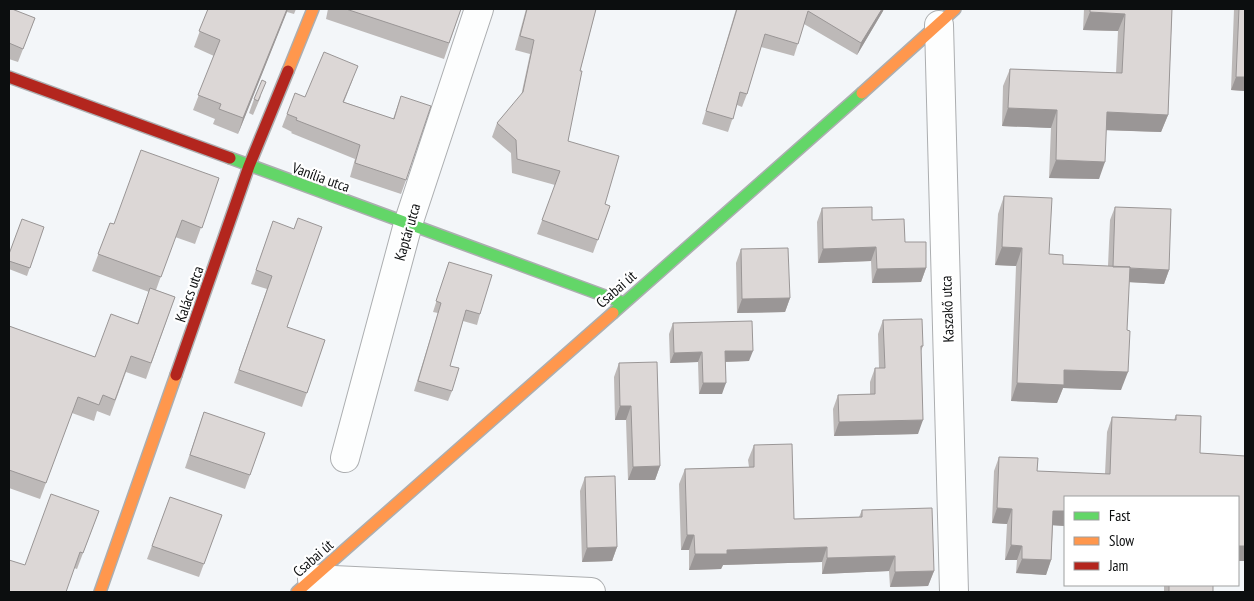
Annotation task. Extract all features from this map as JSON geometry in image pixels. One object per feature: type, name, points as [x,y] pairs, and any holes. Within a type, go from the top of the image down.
[{"type":"street","name":"Kalács utca","points":[[100,592],[249,166],[313,9]]},
{"type":"street","name":"Kaptár utca","points":[[344,458],[408,224],[479,9]]},
{"type":"street","name":"Csabai út","points":[[305,586],[947,17]]},
{"type":"street","name":"Kaszakő utca","points":[[947,17],[954,592]]},
{"type":"street","name":"Vanília utca","points":[[9,77],[624,303]]},
{"type":"street","points":[[305,586],[592,592]]},
{"type":"building","points":[[9,9],[35,18],[23,49],[9,43]]},
{"type":"building","points":[[208,9],[287,9],[243,118],[219,109],[221,104],[198,95],[220,40],[199,31]]},
{"type":"building","points":[[346,9],[461,9],[449,43]]},
{"type":"building","points":[[527,9],[596,9],[580,71],[582,71],[568,141],[619,156],[605,204],[610,206],[598,240],[542,220],[560,171],[517,159],[516,140],[497,123],[523,92],[534,40],[520,36]]},
{"type":"building","points":[[737,9],[882,9],[861,43],[808,11],[798,44],[765,34],[747,94],[740,92],[733,119],[706,111]]},
{"type":"building","points":[[1090,9],[1172,9],[1168,115],[1107,112],[1105,162],[1056,160],[1057,110],[1008,108],[1010,69],[1122,73],[1125,14],[1090,12]]},
{"type":"building","points":[[1239,9],[1245,9],[1245,77],[1236,77]]},
{"type":"building","points":[[324,52],[358,66],[343,102],[394,119],[401,96],[431,106],[406,180],[355,163],[360,145],[296,120],[297,118],[287,114],[295,93],[305,97]]},
{"type":"building","points":[[262,80],[266,82],[258,101],[254,99]]},
{"type":"building","points":[[141,150],[219,178],[202,228],[182,220],[161,277],[98,254],[110,223],[114,224]]},
{"type":"building","points":[[1004,196],[1052,198],[1049,254],[1063,255],[1063,264],[1130,267],[1127,330],[1130,331],[1128,372],[1064,370],[1064,385],[1017,383],[1022,248],[1002,247]]},
{"type":"building","points":[[872,207],[872,220],[904,219],[905,242],[926,242],[926,268],[877,269],[876,247],[823,249],[822,208]]},
{"type":"building","points":[[1115,207],[1171,209],[1169,270],[1113,267]]},
{"type":"building","points":[[298,218],[322,227],[287,327],[325,340],[307,393],[239,370],[272,276],[256,270],[273,221],[294,229]]},
{"type":"building","points":[[22,219],[44,227],[30,268],[9,261],[9,254]]},
{"type":"building","points":[[788,248],[790,298],[742,299],[741,249]]},
{"type":"building","points":[[449,262],[492,275],[480,314],[466,310],[450,366],[459,368],[452,391],[418,381],[441,303],[436,301]]},
{"type":"building","points":[[150,288],[175,297],[151,363],[131,356],[115,400],[103,395],[99,405],[78,397],[46,483],[9,470],[9,326],[95,357],[111,314],[138,324]]},
{"type":"building","points":[[922,319],[923,420],[839,422],[838,395],[875,394],[875,368],[885,368],[883,320]]},
{"type":"building","points":[[752,321],[753,351],[725,351],[726,383],[703,383],[702,352],[674,353],[673,323]]},
{"type":"building","points":[[657,362],[660,466],[633,467],[631,406],[620,406],[619,363]]},
{"type":"building","points":[[204,412],[265,433],[250,475],[190,455]]},
{"type":"building","points":[[1176,415],[1201,416],[1200,453],[1245,456],[1245,546],[1239,546],[1239,496],[1064,496],[1064,511],[1053,511],[1051,560],[1022,559],[1022,546],[1011,545],[1012,509],[997,508],[999,457],[1038,458],[1037,471],[1110,474],[1112,417],[1176,420]]},
{"type":"building","points":[[792,444],[794,519],[862,517],[862,510],[932,508],[934,571],[895,572],[895,556],[827,558],[827,547],[727,550],[727,554],[695,554],[694,535],[687,535],[685,469],[754,467],[754,445]]},
{"type":"building","points":[[615,476],[617,547],[587,548],[585,477]]},
{"type":"building","points":[[51,494],[99,511],[83,553],[80,552],[66,592],[9,592],[9,560],[25,565]]},
{"type":"building","points":[[170,497],[222,515],[204,564],[152,546]]},
{"type":"building","points":[[1169,586],[1213,586],[1213,592],[1169,592]]},
{"type":"traffic: fast","points":[[613,313],[862,93]]},
{"type":"traffic: fast","points":[[230,158],[624,303]]},
{"type":"traffic: slow","points":[[288,71],[313,9]]},
{"type":"traffic: slow","points":[[862,93],[955,9]]},
{"type":"traffic: slow","points":[[297,592],[613,313]]},
{"type":"traffic: slow","points":[[100,592],[176,375]]},
{"type":"traffic: jam","points":[[176,375],[249,166],[288,71]]},
{"type":"traffic: jam","points":[[9,77],[230,158]]}]
